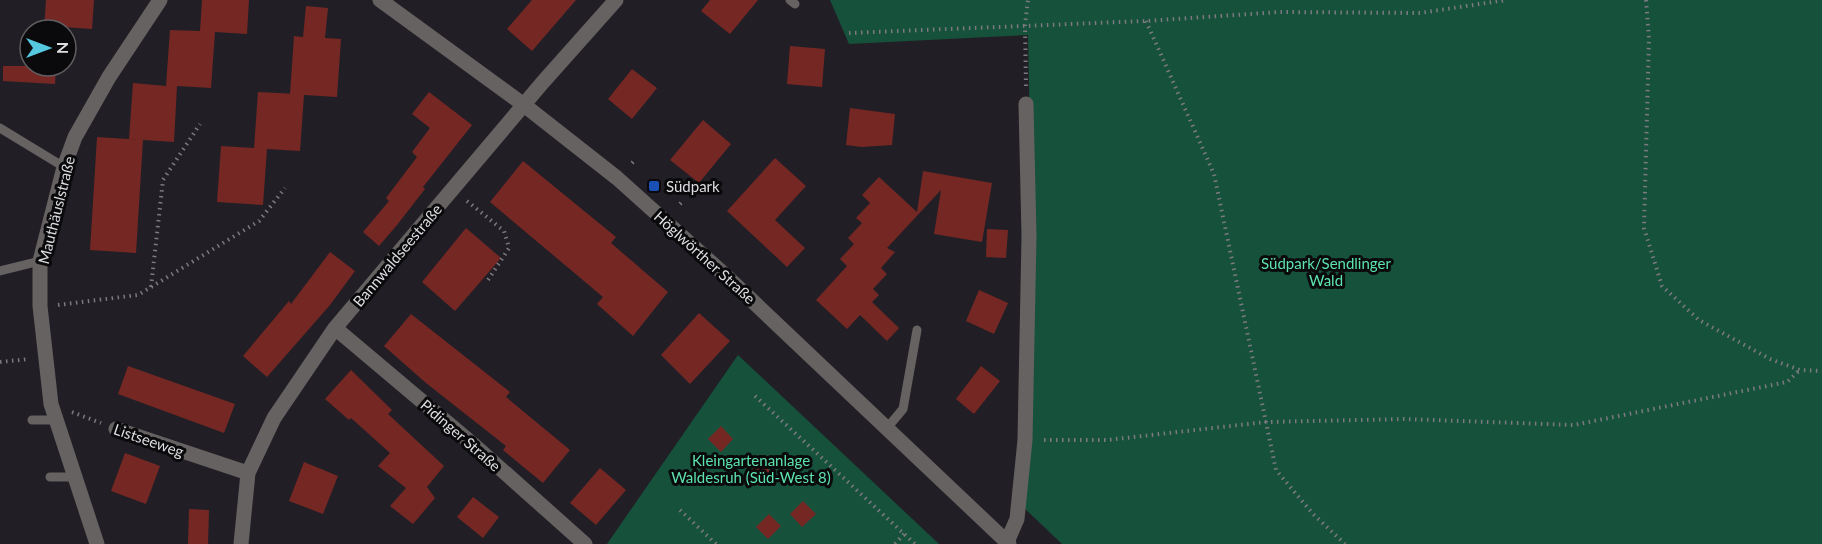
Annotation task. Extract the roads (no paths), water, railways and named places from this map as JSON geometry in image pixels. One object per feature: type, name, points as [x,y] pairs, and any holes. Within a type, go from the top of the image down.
[{"type":"street","name":"Mauthäuslstraße","points":[[97,544],[51,404],[40,306],[40,261],[64,167],[75,137],[109,77],[160,0]]},
{"type":"street","name":"Höglwörther Straße","points":[[380,0],[524,105],[617,178],[725,275],[1008,543],[1017,519],[1025,440],[1029,236],[1026,104]]},
{"type":"street","name":"Bannwaldseestraße","points":[[241,544],[248,473],[274,418],[335,328],[616,0]]},
{"type":"street","name":"Pidinger Straße","points":[[335,328],[475,446],[585,544]]},
{"type":"street","name":"Listseeweg","points":[[116,429],[248,473]]},
{"type":"lane","points":[[0,128],[64,167]]},
{"type":"lane","points":[[0,271],[40,261]]},
{"type":"lane","points":[[887,428],[903,409],[917,330]]},
{"type":"lane","points":[[32,420],[57,420]]},
{"type":"lane","points":[[50,477],[74,477]]},
{"type":"place","name":"Südpark","points":[[654,186]]},
{"type":"park label","name":"Südpark/Sendlinger Wald","points":[[1326,272]]},
{"type":"park label","name":"Kleingartenanlage Waldesruh (Süd-West 8)","points":[[751,468]]}]
